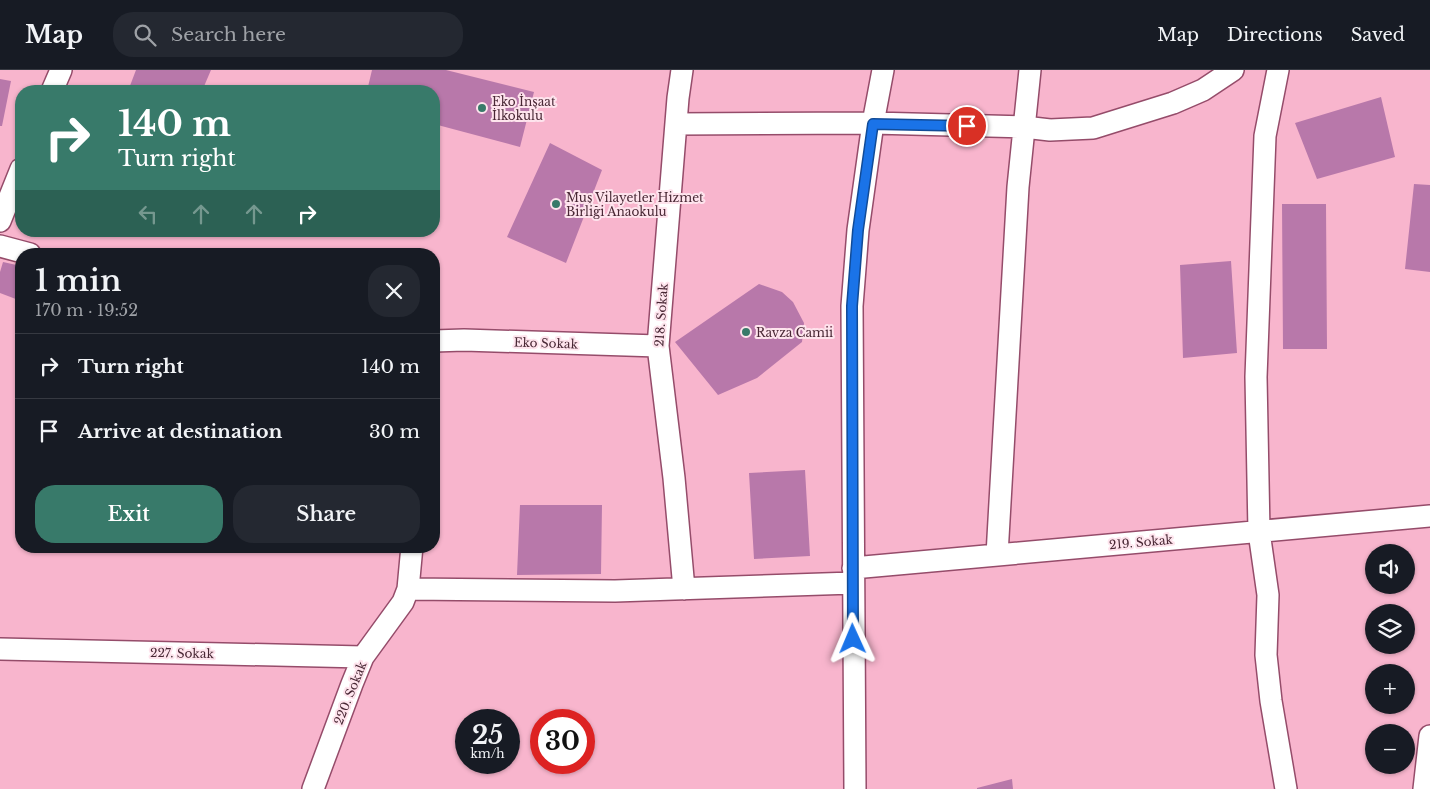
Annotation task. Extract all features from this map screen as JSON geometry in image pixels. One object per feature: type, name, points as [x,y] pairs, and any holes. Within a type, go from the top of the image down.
[{"type":"street","points":[[55,85],[61,70]]},
{"type":"street","name":"218. Sokak","points":[[682,70],[658,346],[674,478],[684,589]]},
{"type":"street","points":[[855,789],[852,306],[858,230],[873,124],[883,70]]},
{"type":"street","points":[[997,556],[1018,187],[1030,70]]},
{"type":"street","points":[[676,124],[873,124],[1024,127],[1050,130],[1093,128],[1173,103],[1203,90],[1233,70]]},
{"type":"street","points":[[1278,70],[1265,136],[1256,377],[1259,532],[1268,595],[1266,654],[1286,789]]},
{"type":"street","points":[[0,221],[15,183]]},
{"type":"street","points":[[0,246],[15,250]]},
{"type":"street","name":"Eko Sokak","points":[[440,341],[658,346]]},
{"type":"street","name":"219. Sokak","points":[[408,589],[615,591],[684,589],[853,575],[997,556],[1430,516]]},
{"type":"street","name":"220. Sokak","points":[[313,789],[364,657],[403,602],[408,589],[411,553]]},
{"type":"street","name":"227. Sokak","points":[[0,649],[364,657]]},
{"type":"street","points":[[1424,789],[1430,736]]},
{"type":"building","points":[[136,70],[211,70],[205,85],[130,85]]},
{"type":"building","name":"Eko İnşaat İlkokulu","points":[[372,70],[446,70],[534,92],[520,147],[440,126],[440,85],[368,85]]},
{"type":"building","points":[[0,79],[11,81],[2,126],[0,126]]},
{"type":"building","points":[[1381,97],[1395,157],[1317,179],[1295,123]]},
{"type":"building","name":"Muş Vilayetler Hizmet Birliği Anaokulu","points":[[550,143],[602,170],[566,263],[507,237]]},
{"type":"building","points":[[1414,184],[1430,185],[1430,272],[1405,269]]},
{"type":"building","points":[[1282,204],[1326,204],[1327,349],[1283,349]]},
{"type":"building","points":[[1231,261],[1237,353],[1183,358],[1180,265]]},
{"type":"building","points":[[3,262],[15,265],[15,299],[0,293],[0,272]]},
{"type":"building","name":"Ravza Camii","points":[[759,284],[782,292],[793,302],[804,323],[802,342],[757,378],[718,395],[675,342]]},
{"type":"building","points":[[805,470],[810,556],[754,559],[749,473]]},
{"type":"building","points":[[520,505],[602,505],[601,574],[517,575]]},
{"type":"building","points":[[1012,779],[1013,789],[977,789],[977,788]]},
{"type":"place","name":"Eko İnşaat İlkokulu","points":[[482,108]]},
{"type":"place","name":"Muş Vilayetler Hizmet Birliği Anaokulu","points":[[556,204]]},
{"type":"place","name":"Ravza Camii","points":[[746,332]]},
{"type":"route","points":[[853,639],[852,306],[858,230],[873,124],[967,126]]}]
